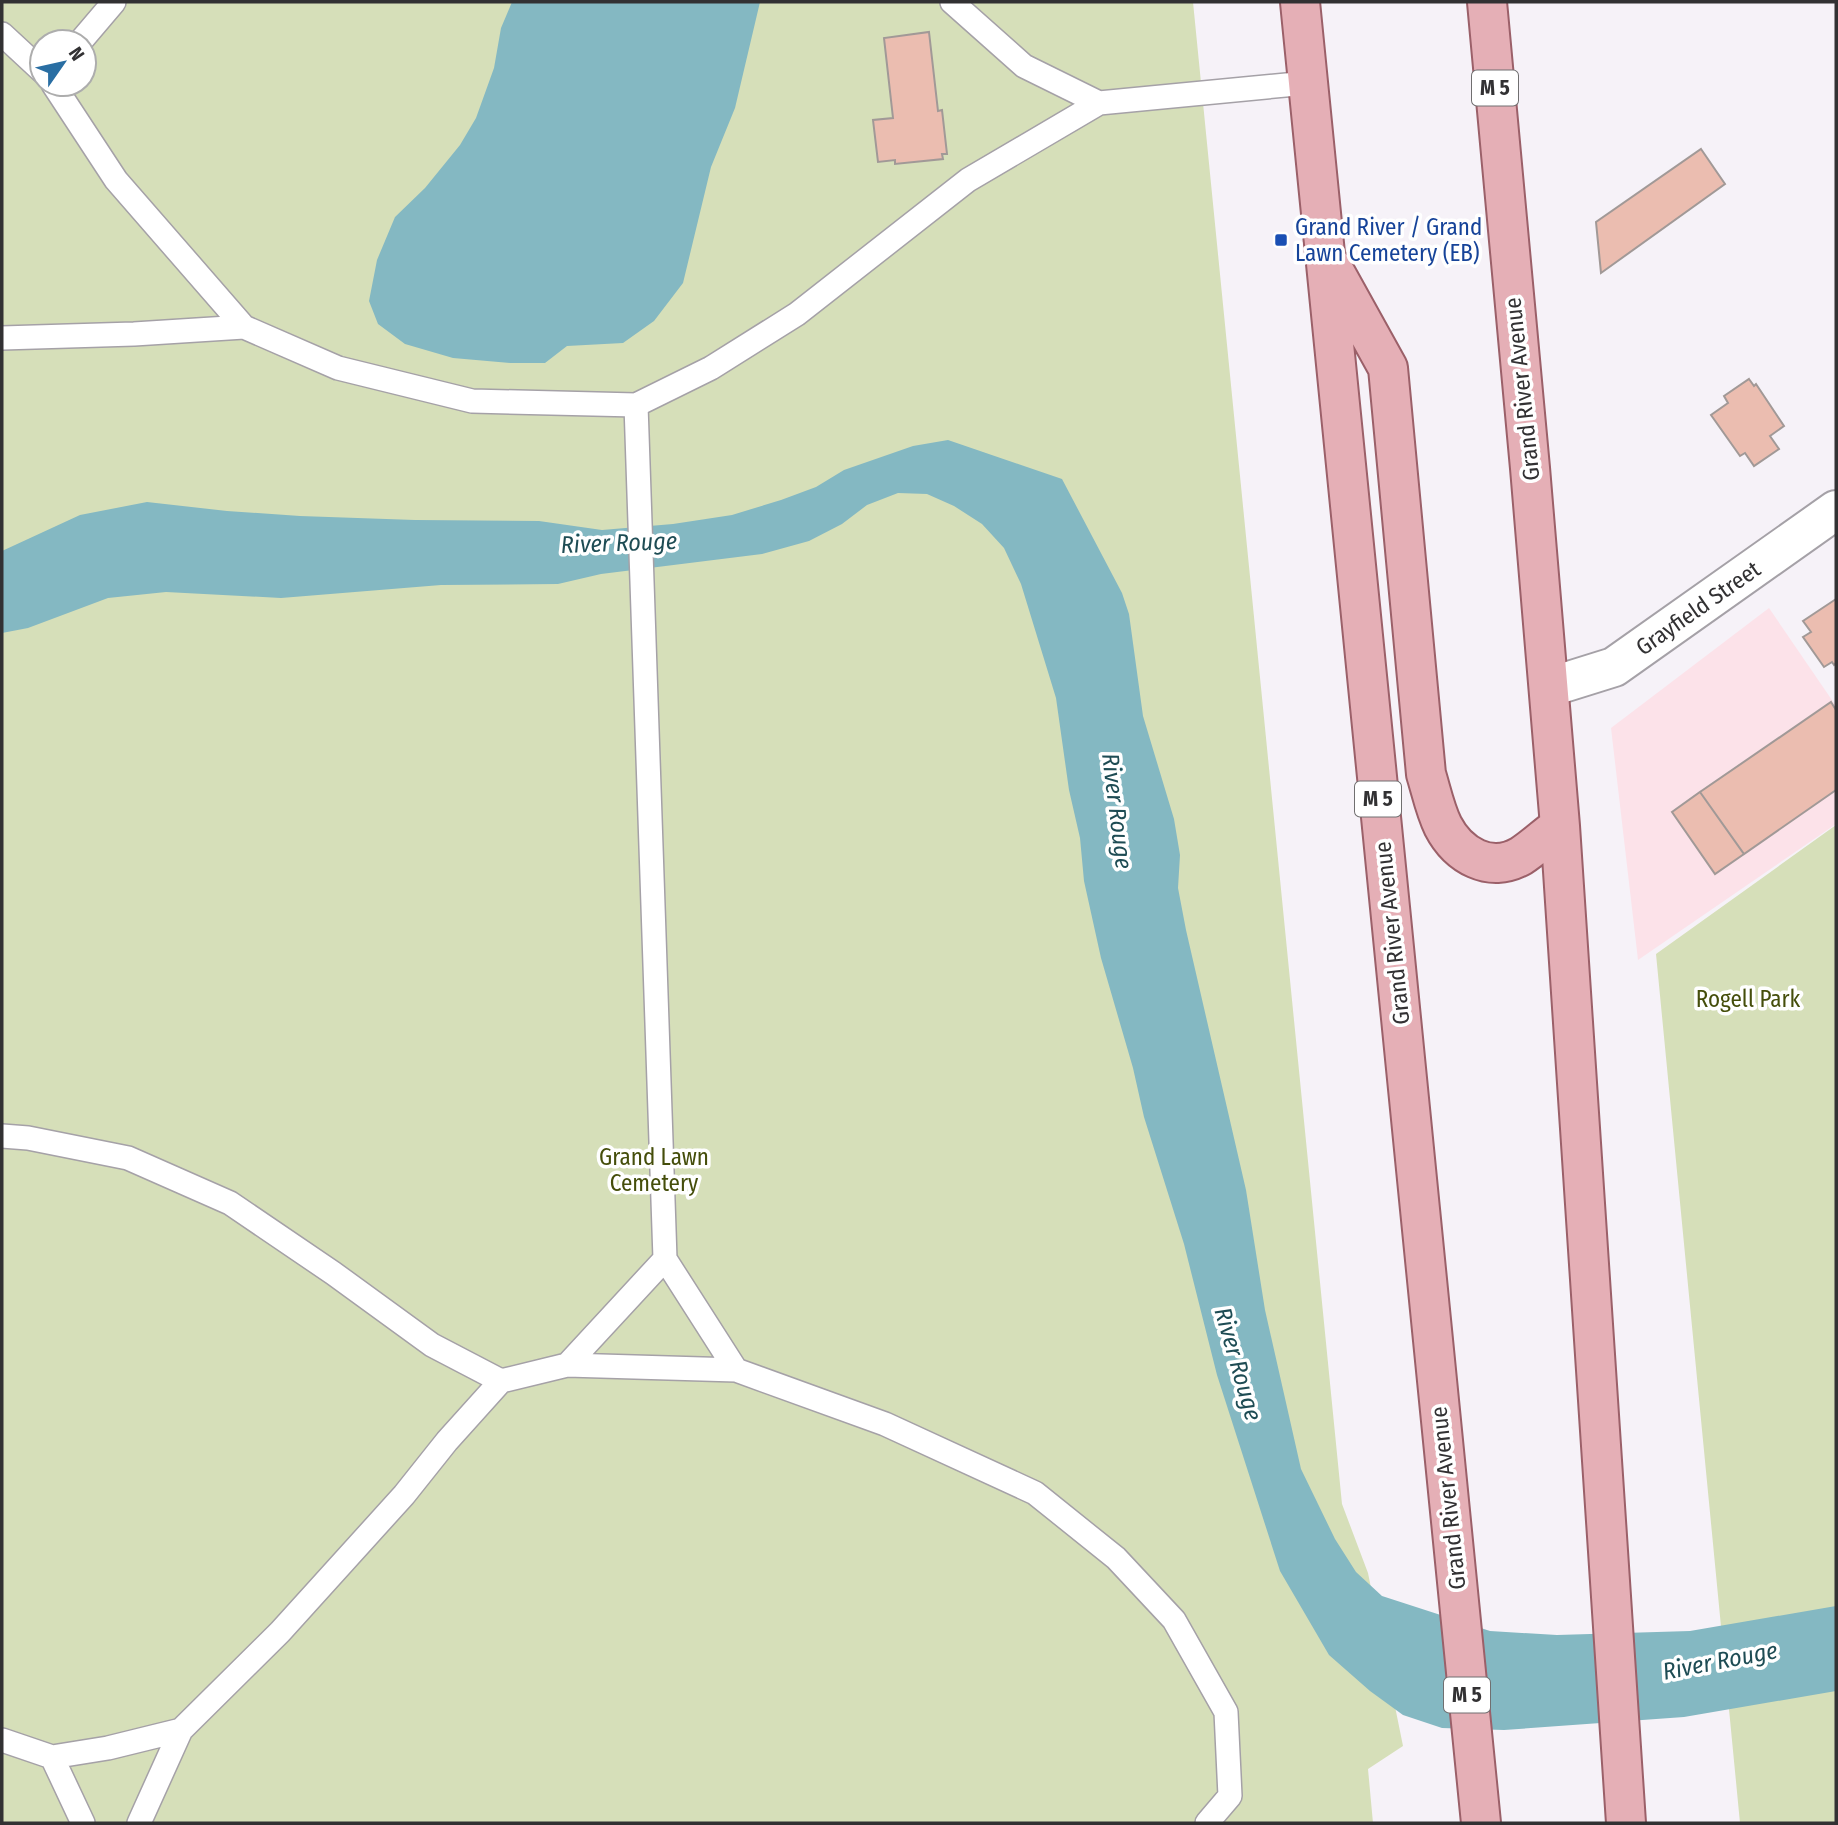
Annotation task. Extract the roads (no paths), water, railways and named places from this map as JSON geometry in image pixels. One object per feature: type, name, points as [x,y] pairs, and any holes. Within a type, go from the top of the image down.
[{"type":"main road","name":"Grand River Avenue","points":[[1300,2],[1479,1808]]},
{"type":"main road","name":"Grand River Avenue","points":[[1486,2],[1550,687],[1626,1823]]},
{"type":"main road","points":[[1324,253],[1388,368],[1426,774],[1443,826],[1463,852],[1482,862],[1499,863],[1519,857],[1560,825]]},
{"type":"street","name":"Grayfield Street","points":[[1550,687],[1614,667],[1836,510]]},
{"type":"lane","points":[[92,28],[114,2]]},
{"type":"lane","points":[[952,2],[1024,66],[1099,103]]},
{"type":"lane","points":[[2,34],[28,58]]},
{"type":"lane","points":[[62,98],[116,180],[244,327],[338,368],[472,401],[636,405],[711,368],[797,314],[968,180],[1099,103],[1307,83]]},
{"type":"lane","points":[[2,338],[244,327]]},
{"type":"lane","points":[[636,405],[665,1259],[736,1370]]},
{"type":"lane","points":[[2,1136],[28,1138],[128,1158],[230,1203],[432,1345],[501,1381]]},
{"type":"lane","points":[[568,1365],[665,1259]]},
{"type":"lane","points":[[139,1823],[181,1730],[298,1612],[404,1495],[447,1441],[501,1381],[568,1365],[736,1370],[885,1424],[1035,1493],[1116,1558],[1174,1620],[1226,1712],[1230,1796],[1207,1823]]},
{"type":"lane","points":[[2,1740],[52,1757],[108,1748],[181,1730]]},
{"type":"lane","points":[[52,1757],[83,1823]]},
{"type":"water","points":[[512,2],[760,2],[735,108],[711,167],[683,283],[654,321],[623,343],[567,346],[545,363],[453,358],[405,344],[378,324],[369,301],[377,260],[395,217],[425,188],[460,145],[476,118],[494,68],[501,28]]},
{"type":"water","name":"River Rouge","points":[[948,440],[1062,479],[1122,593],[1129,614],[1143,716],[1174,819],[1180,855],[1178,888],[1186,930],[1246,1190],[1265,1310],[1301,1469],[1335,1539],[1356,1572],[1382,1596],[1490,1631],[1557,1635],[1690,1631],[1836,1606],[1836,1691],[1684,1717],[1504,1730],[1442,1728],[1403,1715],[1370,1691],[1329,1655],[1280,1571],[1217,1375],[1184,1244],[1144,1117],[1133,1068],[1101,958],[1084,881],[1080,838],[1069,790],[1056,698],[1021,584],[1004,548],[982,524],[954,506],[927,494],[898,493],[867,505],[842,524],[809,541],[762,554],[601,574],[558,584],[441,585],[281,598],[166,592],[108,598],[28,628],[2,633],[2,551],[80,515],[147,502],[300,516],[539,521],[602,530],[673,524],[732,515],[816,487],[844,470],[913,446]]},
{"type":"place","name":"Grand River / Grand Lawn Cemetery (EB)","points":[[1281,240]]},
{"type":"park label","name":"Rogell Park","points":[[1748,999]]},
{"type":"park label","name":"Grand Lawn Cemetery","points":[[654,1170]]}]
